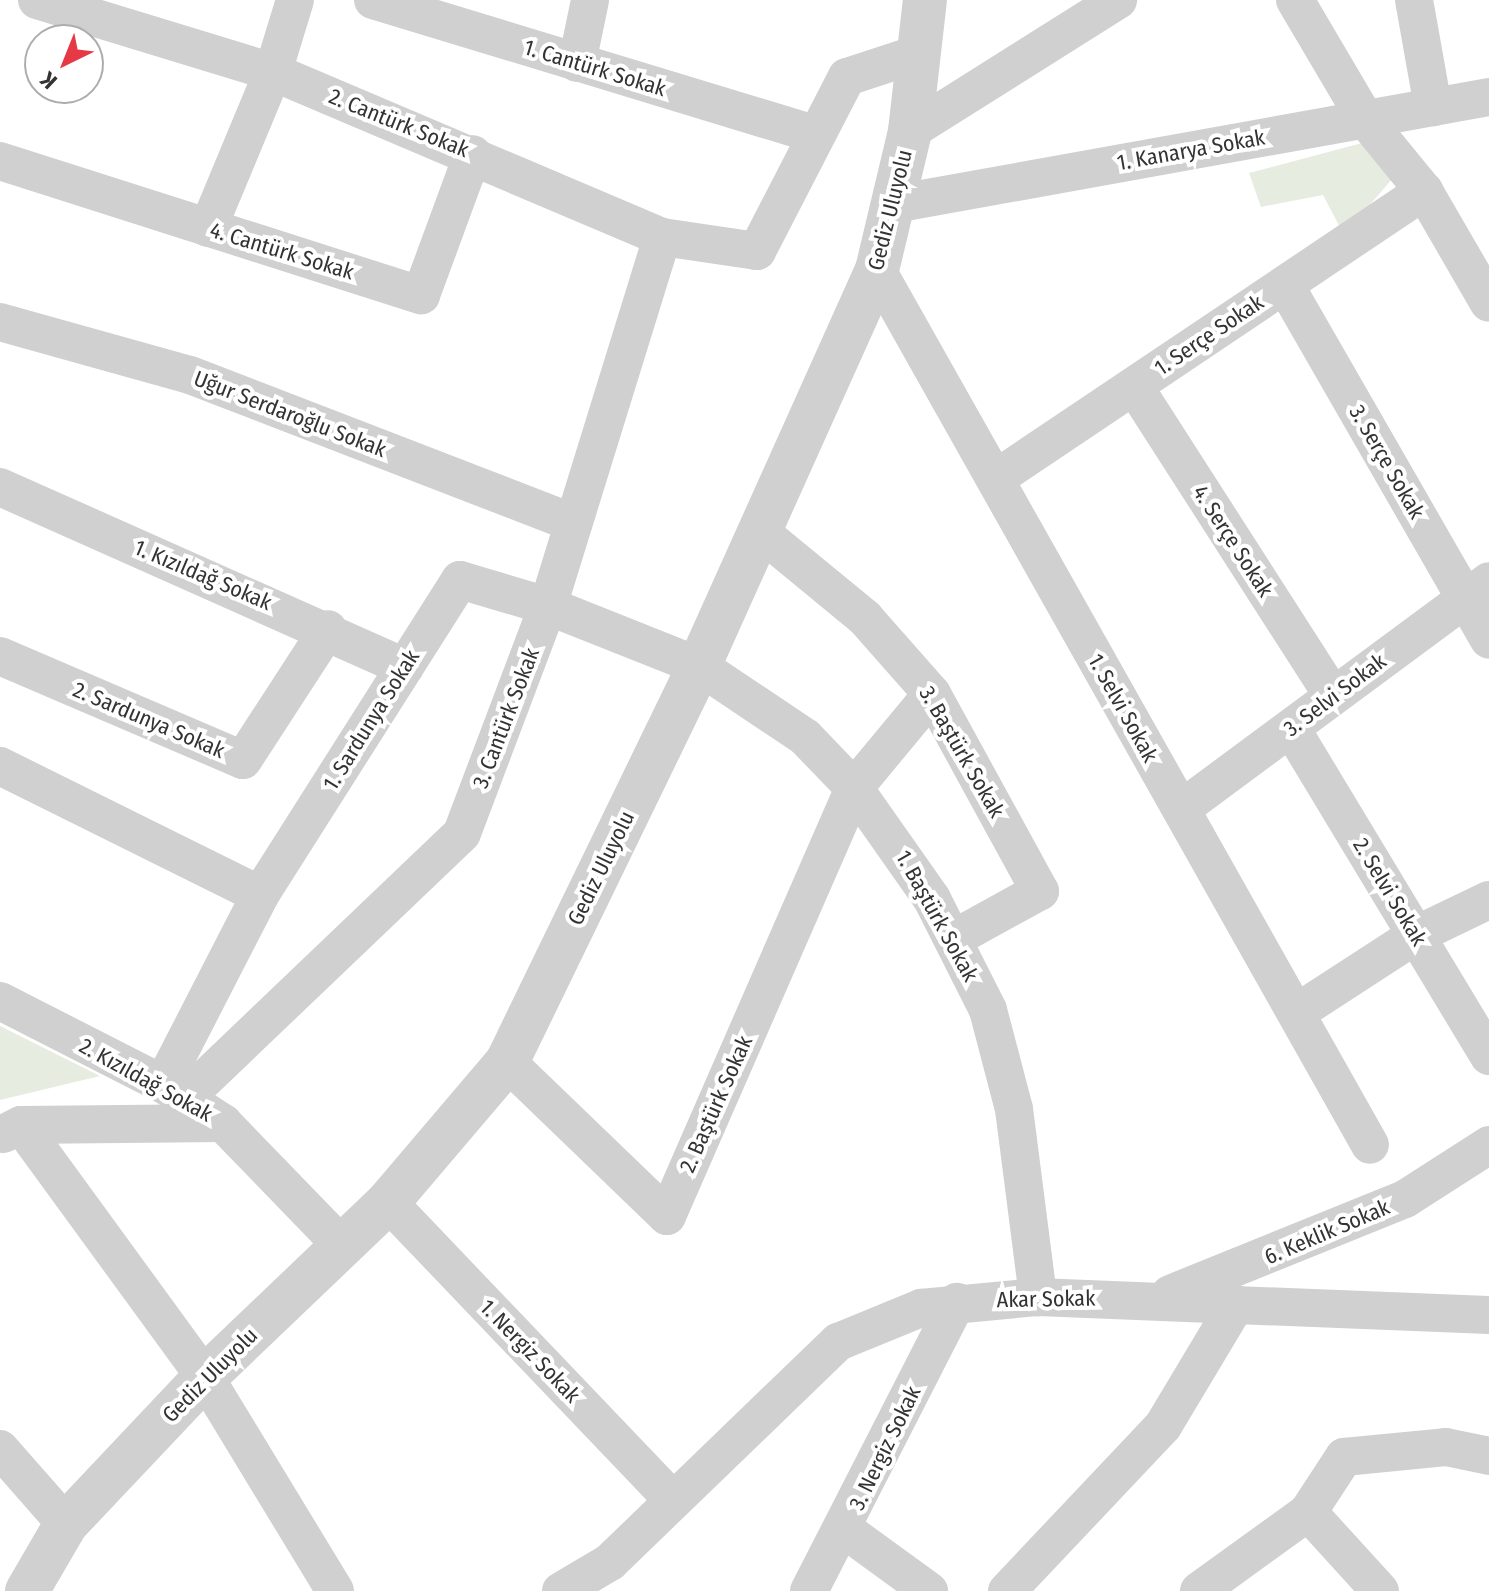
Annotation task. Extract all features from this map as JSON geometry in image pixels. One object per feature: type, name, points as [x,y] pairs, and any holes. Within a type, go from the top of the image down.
[{"type":"street","name":"2. Cantürk Sokak","points":[[37,0],[273,72],[473,154],[662,237],[757,251],[816,135]]},
{"type":"street","points":[[208,228],[273,72],[295,0]]},
{"type":"street","name":"1. Cantürk Sokak","points":[[373,0],[816,135]]},
{"type":"street","points":[[577,63],[590,0]]},
{"type":"street","name":"Gediz Uluyolu","points":[[27,1591],[66,1524],[205,1377],[344,1248],[388,1202],[507,1062],[699,666],[877,270],[910,131],[925,0]]},
{"type":"street","points":[[910,131],[1118,0]]},
{"type":"street","points":[[1295,0],[1365,119],[1424,191],[1489,303]]},
{"type":"street","points":[[1414,0],[1433,107]]},
{"type":"street","points":[[816,135],[847,77],[920,53]]},
{"type":"street","name":"1. Kanarya Sokak","points":[[894,204],[1489,97]]},
{"type":"street","name":"4. Cantürk Sokak","points":[[0,161],[421,295],[473,154]]},
{"type":"street","name":"1. Serçe Sokak","points":[[995,479],[1424,191]]},
{"type":"street","name":"3. Cantürk Sokak","points":[[174,1091],[462,833],[548,606],[662,237]]},
{"type":"street","name":"1. Selvi Sokak","points":[[877,270],[1370,1145]]},
{"type":"street","name":"3. Serçe Sokak","points":[[1285,285],[1477,590],[1489,640]]},
{"type":"street","name":"Uğur Serdaroğlu Sokak","points":[[0,322],[190,375],[573,523]]},
{"type":"street","name":"4. Serçe Sokak","points":[[1134,386],[1333,696]]},
{"type":"street","name":"1. Kızıldağ Sokak","points":[[0,487],[328,629],[405,667]]},
{"type":"street","name":"3. Baştürk Sokak","points":[[758,530],[865,618],[932,694],[1040,891],[955,938]]},
{"type":"street","name":"1. Sardunya Sokak","points":[[174,1091],[260,895],[460,580],[548,606],[699,666]]},
{"type":"street","name":"3. Selvi Sokak","points":[[1181,809],[1477,590]]},
{"type":"street","name":"2. Sardunya Sokak","points":[[0,656],[243,760],[328,629]]},
{"type":"street","name":"1. Baştürk Sokak","points":[[699,666],[805,737],[854,788],[955,938],[988,1010],[1014,1109],[1038,1297]]},
{"type":"street","points":[[854,788],[932,694]]},
{"type":"street","name":"2. Selvi Sokak","points":[[1291,728],[1489,1056]]},
{"type":"street","points":[[0,766],[260,895]]},
{"type":"street","name":"2. Baştürk Sokak","points":[[507,1062],[667,1216],[854,788]]},
{"type":"street","points":[[1296,1013],[1416,935],[1489,900]]},
{"type":"street","name":"2. Kızıldağ Sokak","points":[[0,1001],[174,1091],[223,1123],[344,1248]]},
{"type":"street","points":[[10,1130],[223,1123]]},
{"type":"street","points":[[10,1130],[205,1377],[335,1591]]},
{"type":"street","name":"6. Keklik Sokak","points":[[1155,1300],[1405,1199],[1489,1145]]},
{"type":"street","name":"1. Nergiz Sokak","points":[[388,1202],[673,1500]]},
{"type":"street","name":"Akar Sokak","points":[[561,1591],[610,1562],[838,1342],[886,1320],[957,1302],[1038,1297],[1489,1315]]},
{"type":"street","name":"3. Nergiz Sokak","points":[[809,1591],[845,1530],[957,1302]]},
{"type":"street","points":[[1007,1591],[1163,1426],[1236,1304]]},
{"type":"street","points":[[1199,1591],[1308,1512],[1344,1457],[1446,1447],[1489,1456]]},
{"type":"street","points":[[0,1449],[66,1524]]},
{"type":"street","points":[[1308,1512],[1380,1591]]},
{"type":"street","points":[[845,1530],[929,1591]]},
{"type":"shaded area","points":[[1366,142],[1392,179],[1344,235],[1323,195],[1261,207],[1249,173]]},
{"type":"shaded area","points":[[0,1026],[100,1076],[0,1100]]}]
